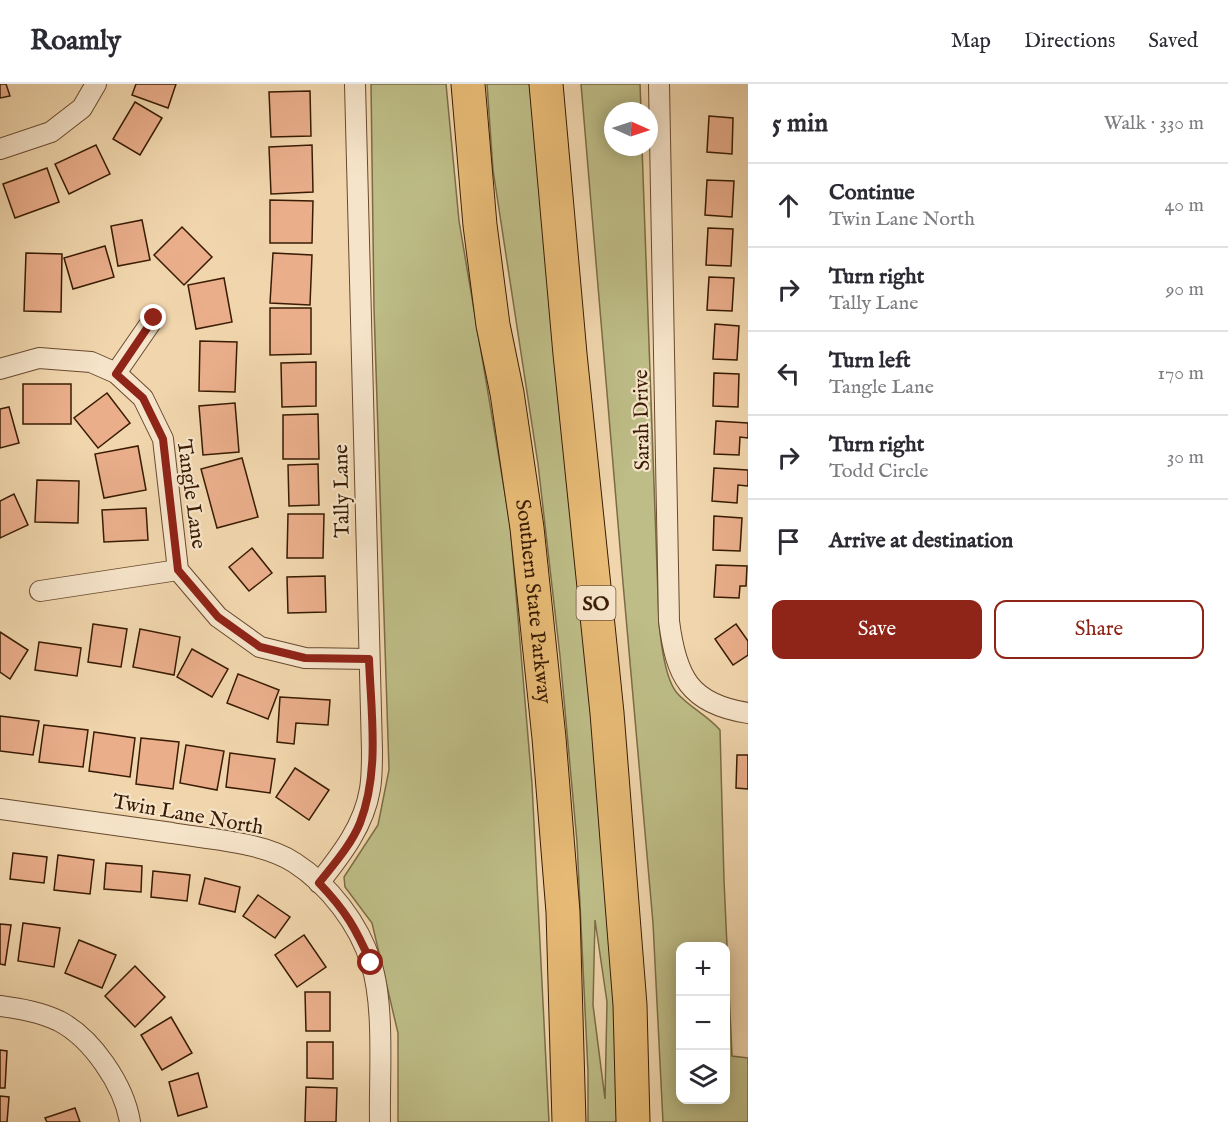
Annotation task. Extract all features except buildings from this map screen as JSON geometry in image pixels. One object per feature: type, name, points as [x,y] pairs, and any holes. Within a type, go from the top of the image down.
[{"type":"highway","name":"Southern State Parkway","points":[[468,84],[480,225],[493,325],[507,393],[527,528],[549,738],[563,912],[569,1122]]},
{"type":"highway","name":"SO","points":[[546,84],[607,713],[630,1005],[633,1122]]},
{"type":"street","points":[[0,149],[51,132],[82,108],[96,84]]},
{"type":"street","name":"Tally Lane","points":[[319,883],[346,849],[360,824],[370,790],[372,752],[355,84]]},
{"type":"street","name":"Sarah Drive","points":[[659,84],[669,621],[673,652],[680,671],[693,689],[716,704],[748,713]]},
{"type":"street","points":[[116,374],[154,318]]},
{"type":"street","name":"Tangle Lane","points":[[0,369],[39,358],[92,362],[116,374],[143,398],[163,439],[178,570],[218,617],[260,647],[305,658],[369,659]]},
{"type":"street","points":[[40,591],[178,570]]},
{"type":"street","name":"Twin Lane North","points":[[0,808],[253,845],[294,862],[338,903],[356,928],[371,963],[379,1006],[380,1122]]},
{"type":"street","points":[[0,1006],[31,1010],[61,1022],[90,1046],[109,1070],[123,1094],[130,1122]]},
{"type":"shaded area","points":[[371,84],[446,84],[459,221],[510,523],[532,784],[549,1122],[398,1122],[398,1033],[372,923],[345,887],[344,877],[378,825],[389,770],[374,308]]},
{"type":"shaded area","points":[[487,84],[534,84],[595,725],[622,1122],[588,1122],[588,1072],[577,842],[560,656],[538,464],[493,170]],"holes":[[[595,920],[607,1002],[605,1099],[593,1005]]]},
{"type":"shaded area","points":[[581,84],[640,84],[641,102],[604,102],[604,156],[642,156],[659,624],[664,660],[673,687],[682,698],[720,730],[727,942],[676,942],[676,1104],[730,1104],[730,1012],[732,1056],[748,1058],[748,1122],[663,1122],[653,923]]},
{"type":"route","points":[[154,318],[116,374],[143,398],[163,439],[178,570],[218,617],[260,647],[305,658],[369,659],[372,752],[370,790],[360,824],[346,849],[319,883],[338,903],[356,928],[371,963]]}]
